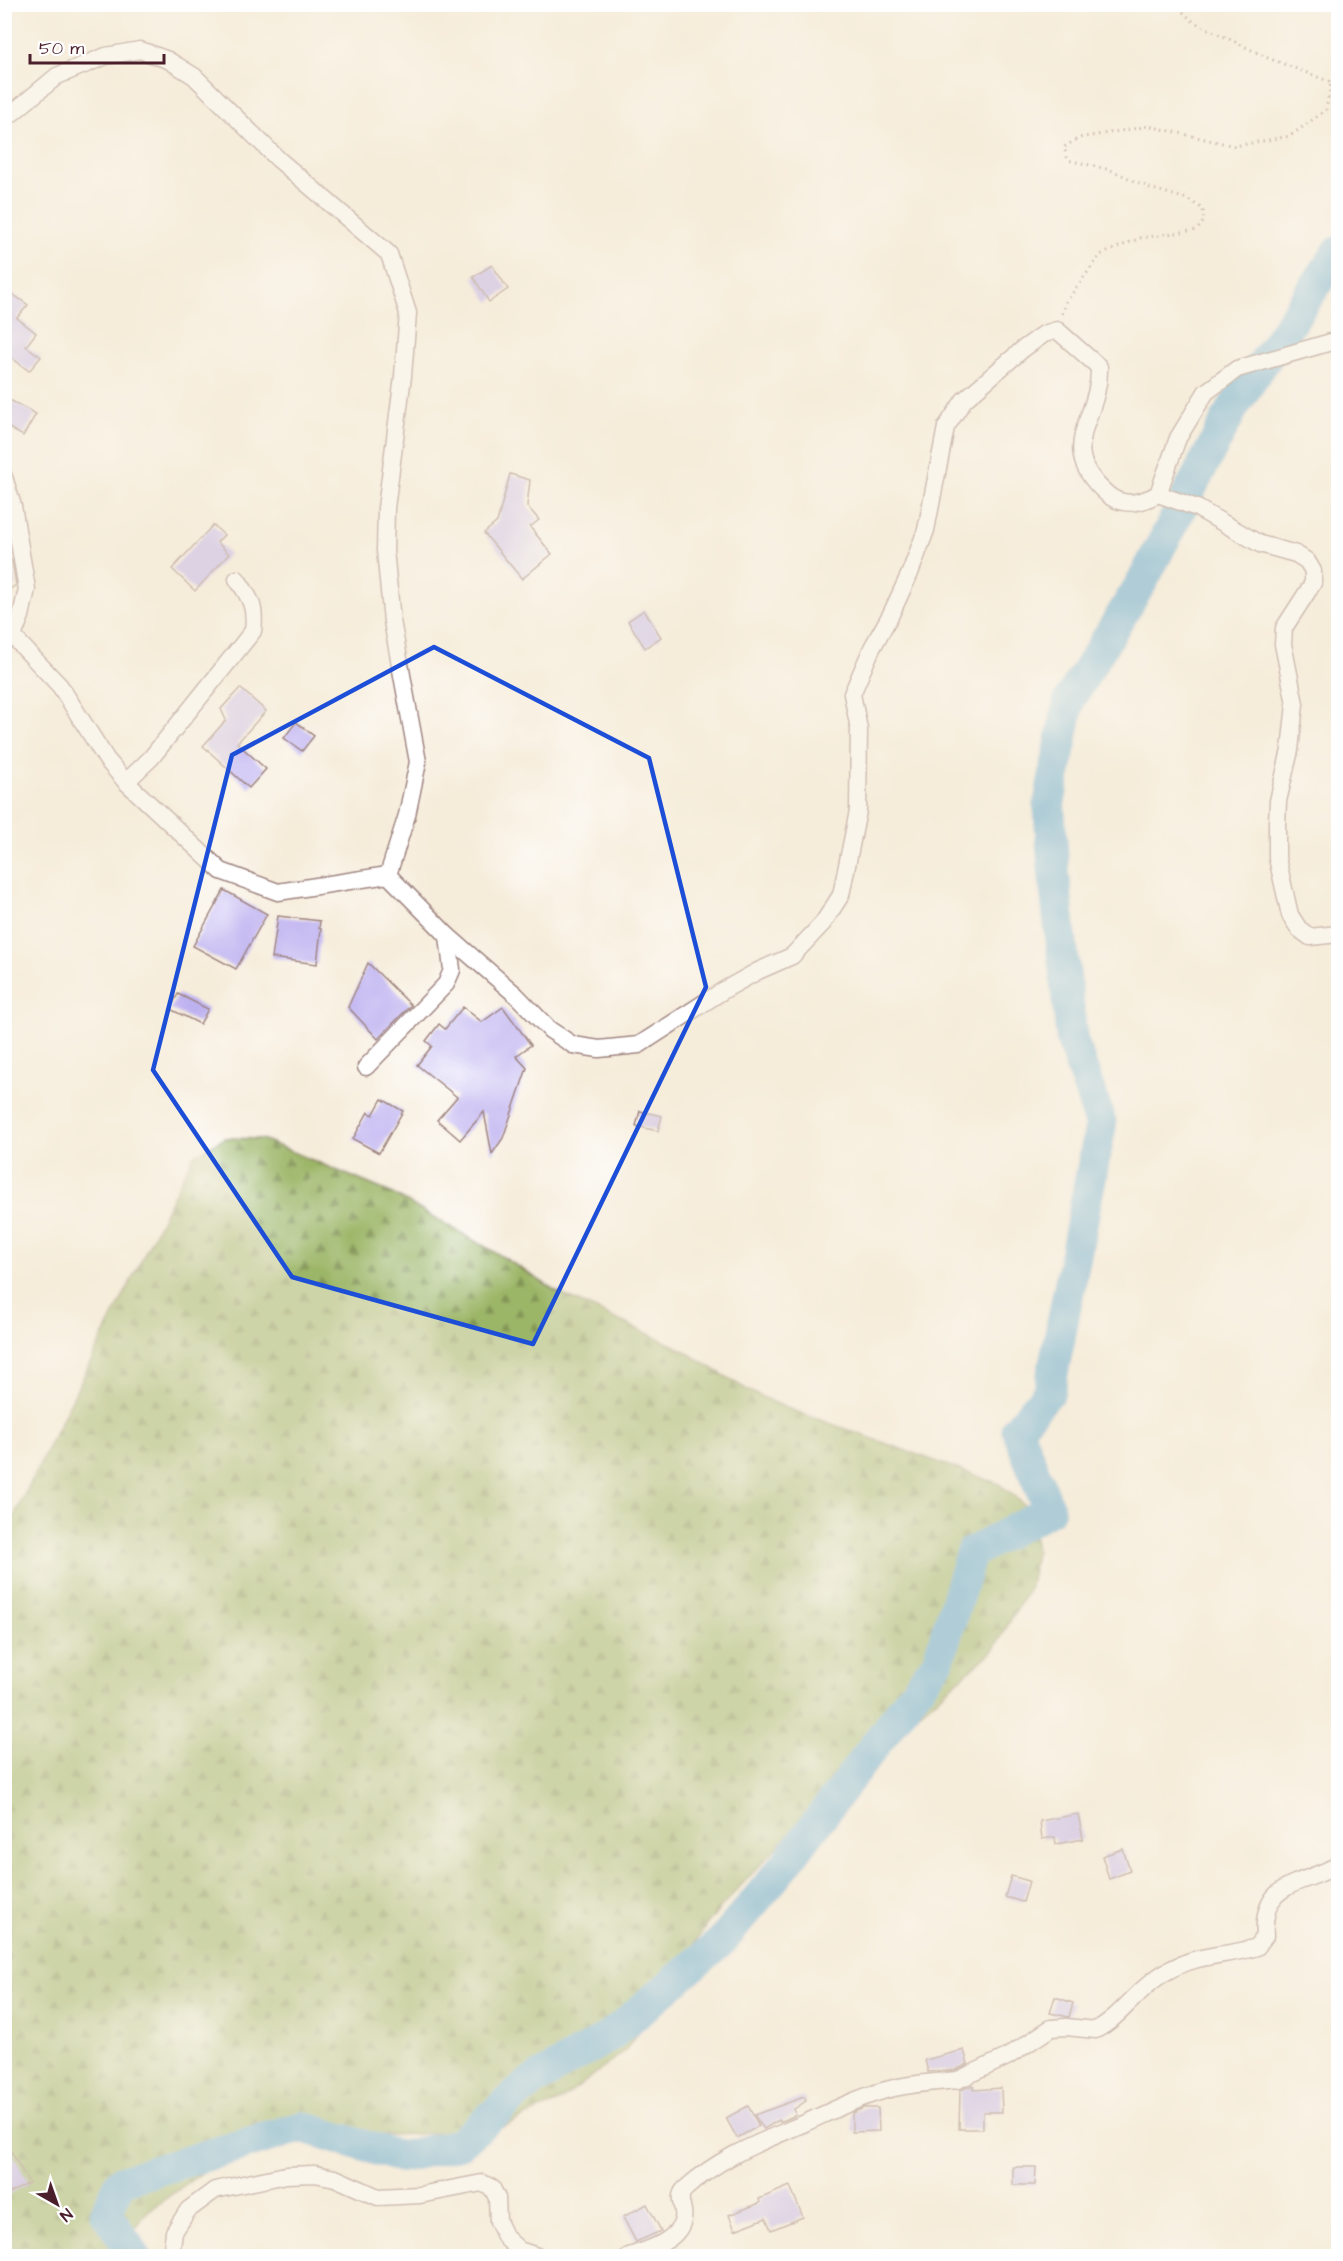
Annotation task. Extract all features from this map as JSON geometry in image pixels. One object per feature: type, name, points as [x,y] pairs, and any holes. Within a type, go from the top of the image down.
[{"type":"street","points":[[4,120],[57,76],[106,56],[140,50],[168,60],[194,76],[278,159],[389,254],[408,313],[403,376],[386,508],[384,550],[392,621],[418,762],[407,815],[388,875]]},
{"type":"street","points":[[388,875],[448,936],[516,995],[550,1030],[573,1045],[600,1049],[639,1045],[724,990],[792,956],[823,923],[841,895],[858,812],[859,729],[852,694],[872,648],[910,573],[926,530],[946,427],[963,400],[1044,334],[1061,333],[1093,359],[1099,367],[1100,382],[1084,425],[1080,451],[1085,470],[1098,487],[1112,499],[1127,503],[1141,503],[1158,494],[1178,438],[1206,392],[1237,369],[1338,340]]},
{"type":"street","points":[[4,477],[13,506],[27,589],[21,616],[9,631],[60,686],[107,760],[126,782],[221,871],[278,892],[388,875]]},
{"type":"street","points":[[1158,494],[1197,508],[1260,544],[1296,554],[1307,561],[1313,571],[1313,583],[1284,628],[1283,644],[1295,704],[1290,750],[1278,801],[1277,858],[1290,915],[1299,929],[1310,937],[1338,934]]},
{"type":"street","points":[[126,782],[151,758],[253,631],[255,616],[252,600],[237,579]]},
{"type":"street","points":[[366,1067],[446,984],[452,970],[448,936]]},
{"type":"street","points":[[629,2256],[657,2246],[680,2228],[684,2216],[680,2198],[682,2192],[745,2147],[895,2088],[958,2080],[1007,2057],[1051,2028],[1096,2030],[1110,2022],[1148,1984],[1163,1973],[1205,1956],[1257,1947],[1265,1936],[1265,1913],[1274,1896],[1285,1888],[1338,1865]]},
{"type":"street","points":[[171,2256],[174,2232],[188,2210],[215,2190],[286,2175],[315,2174],[334,2178],[378,2197],[420,2194],[482,2183],[492,2188],[497,2198],[498,2221],[506,2238],[519,2250],[537,2256]]},
{"type":"path","points":[[1061,333],[1066,302],[1100,255],[1140,238],[1197,230],[1204,221],[1203,209],[1187,199],[1150,188],[1111,170],[1068,160],[1064,147],[1079,138],[1149,126],[1235,146],[1290,136],[1326,110],[1331,82],[1268,58],[1194,22],[1174,4]]},
{"type":"highlighted area","points":[[434,647],[649,758],[706,987],[533,1344],[292,1277],[153,1070],[232,755]]},
{"type":"green space","points":[[224,1138],[262,1139],[391,1193],[503,1257],[559,1293],[681,1349],[749,1391],[784,1407],[999,1484],[1024,1504],[1032,1519],[1036,1553],[1030,1586],[993,1651],[841,1779],[707,1924],[626,2050],[560,2101],[496,2130],[312,2139],[245,2154],[210,2167],[147,2212],[119,2256],[5,2256],[4,1536],[193,1156]]},
{"type":"building","points":[[492,265],[508,289],[489,302],[473,277]]},
{"type":"building","points":[[4,288],[28,305],[17,318],[36,333],[26,346],[41,357],[29,371],[4,352]]},
{"type":"building","points":[[4,397],[36,414],[23,436],[4,425]]},
{"type":"building","points":[[510,474],[530,480],[527,506],[539,520],[530,527],[552,554],[522,579],[484,533],[497,522]]},
{"type":"building","points":[[213,525],[224,535],[217,542],[229,554],[195,591],[172,569]]},
{"type":"building","points":[[4,552],[12,561],[16,585],[4,593]]},
{"type":"building","points":[[644,610],[661,637],[645,648],[628,621]]},
{"type":"building","points":[[240,688],[266,711],[237,743],[266,769],[249,788],[203,746],[226,720],[221,709]]},
{"type":"building","points":[[296,722],[314,736],[302,751],[284,738]]},
{"type":"building","points":[[224,890],[267,914],[236,969],[193,946]]},
{"type":"building","points":[[278,916],[320,921],[317,964],[272,958]]},
{"type":"building","points":[[368,963],[411,1005],[378,1039],[348,1007]]},
{"type":"building","points":[[178,994],[208,1009],[200,1024],[170,1009]]},
{"type":"building","points":[[463,1007],[482,1022],[503,1007],[531,1045],[516,1056],[527,1068],[503,1138],[492,1154],[484,1112],[460,1140],[437,1120],[457,1097],[417,1065],[432,1046],[426,1041],[439,1024],[445,1029]]},
{"type":"building","points":[[382,1099],[403,1111],[379,1153],[353,1139],[368,1112],[373,1115]]},
{"type":"building","points":[[640,1111],[662,1116],[658,1131],[636,1126]]},
{"type":"building","points":[[1078,1814],[1083,1839],[1056,1844],[1055,1837],[1042,1839],[1040,1821]]},
{"type":"building","points":[[1123,1849],[1130,1871],[1109,1879],[1102,1856]]},
{"type":"building","points":[[1011,1876],[1029,1881],[1023,1902],[1005,1897]]},
{"type":"building","points":[[1055,1997],[1073,2003],[1069,2017],[1050,2013]]},
{"type":"building","points":[[964,2050],[968,2064],[955,2070],[928,2072],[925,2060]]},
{"type":"building","points":[[973,2085],[974,2090],[1001,2088],[1002,2112],[983,2112],[983,2129],[959,2129],[960,2090]]},
{"type":"building","points":[[804,2097],[806,2101],[794,2109],[796,2115],[780,2122],[779,2120],[764,2129],[754,2115]]},
{"type":"building","points":[[748,2106],[759,2126],[737,2138],[726,2118]]},
{"type":"building","points":[[864,2108],[878,2108],[879,2131],[852,2132],[852,2113]]},
{"type":"building","points":[[4,2139],[29,2183],[4,2196]]},
{"type":"building","points":[[1013,2167],[1036,2167],[1035,2185],[1013,2185]]},
{"type":"building","points":[[790,2186],[803,2217],[771,2230],[766,2218],[735,2230],[729,2215],[760,2203],[759,2199]]},
{"type":"building","points":[[647,2204],[661,2231],[636,2242],[623,2217]]},
{"type":"waterway","points":[[135,2256],[106,2213],[121,2181],[302,2127],[401,2157],[459,2144],[530,2083],[610,2036],[722,1941],[785,1865],[938,1661],[971,1553],[1049,1510],[1017,1429],[1049,1392],[1101,1124],[1072,1040],[1054,875],[1049,805],[1069,700],[1143,580],[1234,406],[1338,252]]}]
